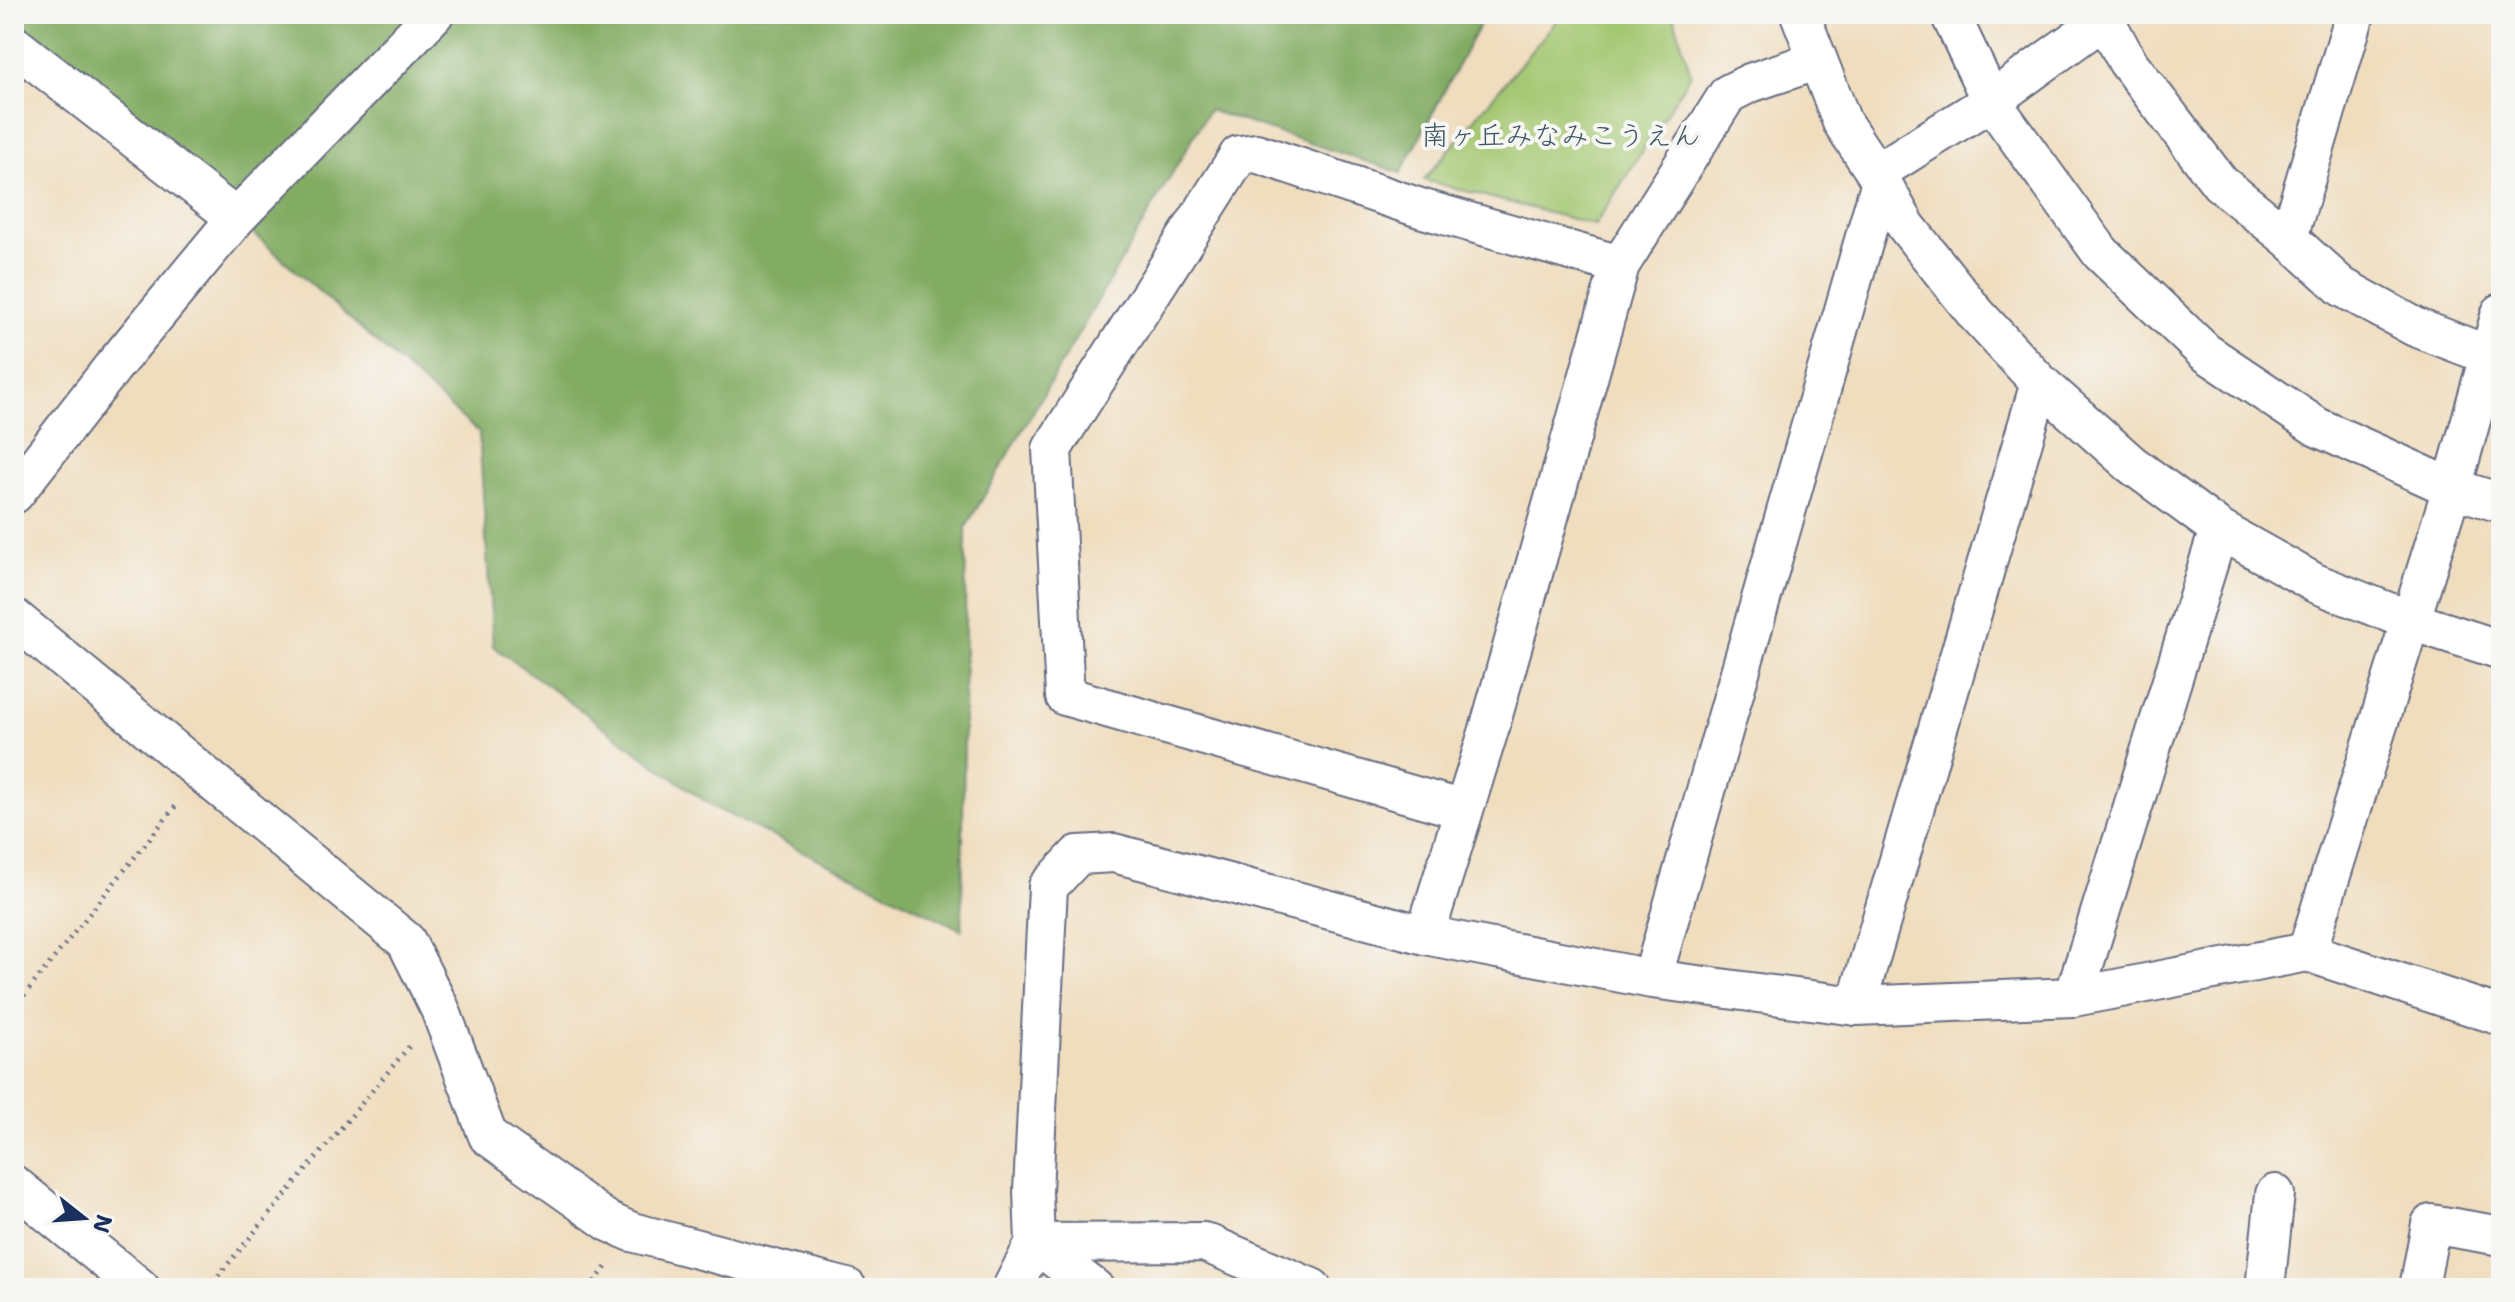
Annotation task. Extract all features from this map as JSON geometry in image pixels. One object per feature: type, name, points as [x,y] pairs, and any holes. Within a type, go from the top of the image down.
[{"type":"street","points":[[14,494],[112,368],[236,218],[434,14]]},
{"type":"street","points":[[1800,14],[1842,122],[1906,226],[1976,314],[2040,383],[2131,464],[2219,529],[2315,583],[2411,621],[2501,650]]},
{"type":"street","points":[[1950,14],[1991,101],[2101,253],[2205,352],[2317,427],[2452,488],[2501,503]]},
{"type":"street","points":[[2288,238],[2355,14]]},
{"type":"street","points":[[1652,979],[1878,177],[1991,101],[2104,16],[2127,61],[2220,183],[2342,287],[2415,327],[2494,358]]},
{"type":"street","points":[[14,45],[236,218]]},
{"type":"street","points":[[1425,935],[1488,733],[1620,265],[1728,94],[1750,83],[1818,60]]},
{"type":"street","points":[[1464,810],[1065,696],[1052,449],[1239,155],[1256,153],[1420,208],[1620,265]]},
{"type":"street","points":[[2307,952],[2494,358],[2501,313]]},
{"type":"street","points":[[1856,1006],[2040,383]]},
{"type":"street","points":[[2074,997],[2219,529]]},
{"type":"street","points":[[14,618],[406,941],[440,1009],[488,1136],[609,1222],[632,1232],[847,1288]]},
{"type":"street","points":[[1012,1288],[1035,1243],[1033,1191],[1048,887],[1078,855],[1114,853],[1425,935],[1652,979],[1856,1006],[2074,997],[2307,952],[2501,1016]]},
{"type":"street","points":[[14,1185],[140,1288]]},
{"type":"street","points":[[2265,1288],[2275,1194]]},
{"type":"street","points":[[2419,1288],[2431,1224],[2501,1236]]},
{"type":"street","points":[[1035,1243],[1204,1242],[1312,1288]]},
{"type":"street","points":[[1035,1243],[1094,1288]]},
{"type":"path","points":[[14,1008],[202,773]]},
{"type":"path","points":[[208,1288],[440,1009]]},
{"type":"green space","points":[[14,14],[1485,14],[1401,173],[1209,110],[966,527],[962,930],[713,807],[493,646],[479,433],[236,218],[14,45]]},
{"type":"green space","name":"南ヶ丘みなみこうえん","points":[[1562,14],[1673,14],[1691,74],[1595,225],[1424,180]]}]
